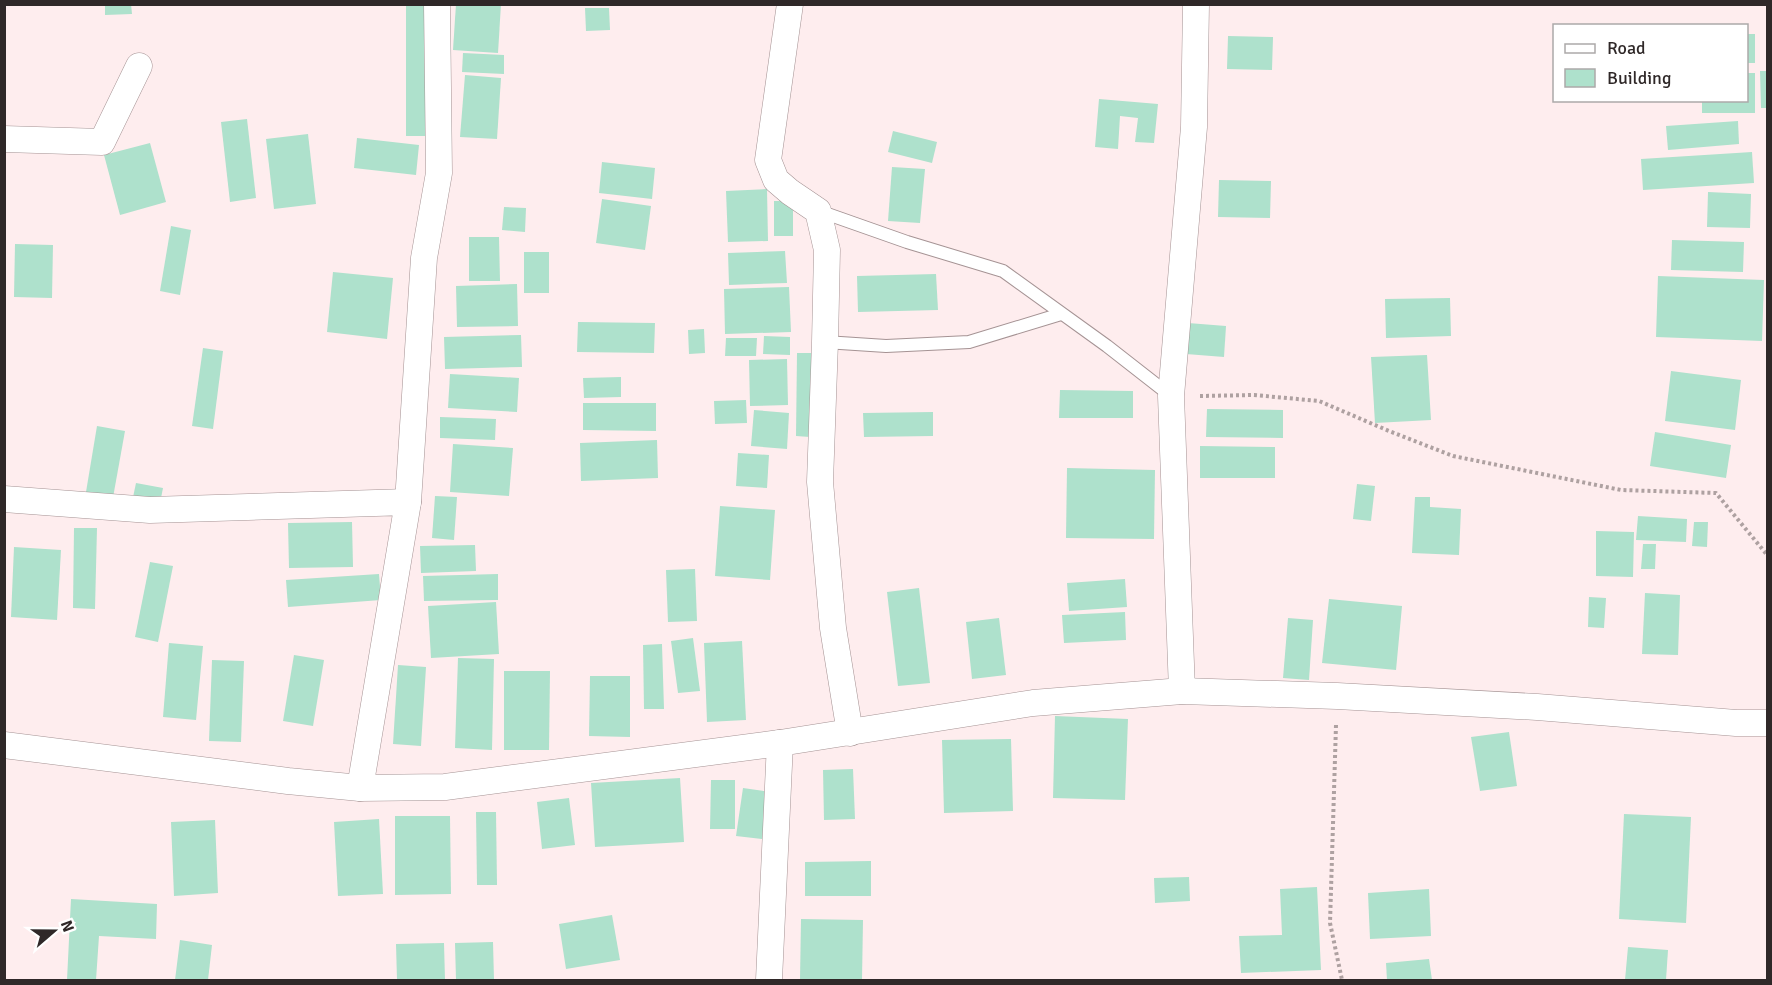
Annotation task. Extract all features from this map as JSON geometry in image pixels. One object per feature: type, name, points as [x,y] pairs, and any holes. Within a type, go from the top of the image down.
[{"type":"street","points":[[360,788],[408,502],[424,258],[438,173],[437,4]]},
{"type":"street","points":[[790,4],[768,160],[776,180],[818,211],[827,250],[820,482],[833,628],[850,733]]},
{"type":"street","points":[[1182,691],[1171,396],[1194,127],[1196,4]]},
{"type":"street","points":[[4,139],[102,142],[139,66]]},
{"type":"street","points":[[4,499],[150,510],[408,502]]},
{"type":"street","points":[[4,745],[360,788],[446,787],[850,733],[1033,703],[1182,691],[1337,696],[1537,707],[1736,723],[1767,723]]},
{"type":"street","points":[[769,981],[780,743]]},
{"type":"lane","points":[[818,211],[907,242],[1003,271],[1107,346],[1171,396]]},
{"type":"lane","points":[[825,342],[886,346],[969,342],[1061,314]]},
{"type":"path","points":[[1171,396],[1254,395],[1319,401],[1453,456],[1621,490],[1716,493],[1767,556]]},
{"type":"path","points":[[1337,696],[1330,923],[1342,981]]},
{"type":"building","points":[[105,4],[131,4],[132,14],[105,15]]},
{"type":"building","points":[[406,4],[432,4],[431,136],[406,136]]},
{"type":"building","points":[[456,4],[501,4],[498,53],[453,50]]},
{"type":"building","points":[[585,8],[609,8],[610,30],[586,31]]},
{"type":"building","points":[[1748,34],[1755,34],[1755,63],[1748,63]]},
{"type":"building","points":[[1228,36],[1273,37],[1272,70],[1227,69]]},
{"type":"building","points":[[463,53],[504,55],[504,74],[462,72]]},
{"type":"building","points":[[1760,71],[1768,71],[1768,108],[1761,108]]},
{"type":"building","points":[[1748,73],[1755,73],[1755,113],[1702,113],[1702,102],[1748,102]]},
{"type":"building","points":[[465,75],[501,78],[497,139],[460,137]]},
{"type":"building","points":[[1099,99],[1158,104],[1154,143],[1135,142],[1138,118],[1120,116],[1118,149],[1095,147]]},
{"type":"building","points":[[247,119],[256,198],[230,202],[221,122]]},
{"type":"building","points":[[1738,121],[1739,144],[1668,150],[1666,126]]},
{"type":"building","points":[[893,131],[937,142],[932,163],[888,152]]},
{"type":"building","points":[[308,134],[316,204],[274,209],[266,139]]},
{"type":"building","points":[[357,138],[419,145],[416,175],[354,168]]},
{"type":"building","points":[[150,143],[166,202],[120,215],[104,155]]},
{"type":"building","points":[[1752,152],[1754,183],[1643,190],[1641,159]]},
{"type":"building","points":[[602,162],[655,168],[652,199],[599,193]]},
{"type":"building","points":[[892,167],[925,169],[920,223],[888,221]]},
{"type":"building","points":[[1219,180],[1271,181],[1270,218],[1218,217]]},
{"type":"building","points":[[767,189],[768,241],[728,242],[726,191]]},
{"type":"building","points":[[1708,192],[1751,194],[1750,228],[1707,227]]},
{"type":"building","points":[[602,199],[651,206],[645,250],[596,243]]},
{"type":"building","points":[[774,201],[793,201],[793,236],[774,236]]},
{"type":"building","points":[[504,207],[526,208],[525,232],[502,230]]},
{"type":"building","points":[[171,226],[191,230],[180,295],[160,291]]},
{"type":"building","points":[[469,237],[499,237],[500,281],[469,281]]},
{"type":"building","points":[[1672,240],[1744,242],[1743,272],[1671,270]]},
{"type":"building","points":[[15,244],[53,245],[52,298],[14,297]]},
{"type":"building","points":[[785,251],[787,283],[729,285],[728,253]]},
{"type":"building","points":[[524,252],[549,252],[549,293],[524,293]]},
{"type":"building","points":[[333,272],[393,278],[387,339],[327,332]]},
{"type":"building","points":[[936,274],[938,310],[858,312],[857,276]]},
{"type":"building","points":[[1658,276],[1764,280],[1762,341],[1656,337]]},
{"type":"building","points":[[517,284],[518,326],[457,327],[456,286]]},
{"type":"building","points":[[789,287],[791,332],[725,334],[724,289]]},
{"type":"building","points":[[1450,298],[1451,336],[1386,338],[1385,299]]},
{"type":"building","points":[[578,322],[655,323],[654,353],[577,352]]},
{"type":"building","points":[[1188,323],[1226,326],[1224,357],[1186,354]]},
{"type":"building","points":[[704,329],[705,353],[689,354],[688,330]]},
{"type":"building","points":[[521,335],[522,367],[445,369],[444,337]]},
{"type":"building","points":[[764,336],[790,337],[790,355],[763,354]]},
{"type":"building","points":[[726,338],[757,338],[756,356],[725,356]]},
{"type":"building","points":[[203,348],[223,351],[213,429],[192,426]]},
{"type":"building","points":[[797,353],[812,353],[810,437],[796,436]]},
{"type":"building","points":[[1427,355],[1431,420],[1375,423],[1371,357]]},
{"type":"building","points":[[787,359],[788,405],[750,406],[749,360]]},
{"type":"building","points":[[1671,371],[1741,380],[1735,430],[1665,421]]},
{"type":"building","points":[[450,374],[519,378],[517,412],[448,408]]},
{"type":"building","points":[[621,377],[621,397],[584,398],[583,378]]},
{"type":"building","points":[[1060,390],[1133,391],[1133,418],[1059,418]]},
{"type":"building","points":[[746,400],[747,423],[715,424],[714,401]]},
{"type":"building","points":[[583,403],[656,403],[656,431],[583,430]]},
{"type":"building","points":[[1207,409],[1283,410],[1283,438],[1206,437]]},
{"type":"building","points":[[754,410],[789,413],[787,449],[751,446]]},
{"type":"building","points":[[933,412],[933,436],[864,437],[863,413]]},
{"type":"building","points":[[440,417],[496,419],[495,440],[440,438]]},
{"type":"building","points":[[97,426],[125,431],[112,503],[85,498]]},
{"type":"building","points":[[1655,432],[1731,445],[1726,478],[1650,466]]},
{"type":"building","points":[[657,440],[658,478],[581,481],[580,443]]},
{"type":"building","points":[[453,444],[513,448],[509,496],[450,492]]},
{"type":"building","points":[[1200,446],[1275,447],[1275,478],[1200,478]]},
{"type":"building","points":[[738,453],[769,455],[767,488],[736,486]]},
{"type":"building","points":[[1067,468],[1155,470],[1154,539],[1066,538]]},
{"type":"building","points":[[136,483],[163,488],[159,508],[132,502]]},
{"type":"building","points":[[1357,484],[1375,486],[1371,521],[1353,519]]},
{"type":"building","points":[[435,496],[457,497],[454,540],[432,538]]},
{"type":"building","points":[[1415,497],[1430,497],[1430,507],[1461,509],[1459,555],[1412,553]]},
{"type":"building","points":[[720,506],[775,510],[770,580],[715,576]]},
{"type":"building","points":[[1638,516],[1687,519],[1686,542],[1636,540]]},
{"type":"building","points":[[352,522],[353,567],[289,568],[288,523]]},
{"type":"building","points":[[1694,522],[1708,522],[1707,547],[1692,546]]},
{"type":"building","points":[[74,528],[97,528],[95,609],[73,608]]},
{"type":"building","points":[[1596,531],[1634,532],[1633,577],[1596,576]]},
{"type":"building","points":[[1643,544],[1656,544],[1655,569],[1641,569]]},
{"type":"building","points":[[475,545],[476,571],[421,573],[420,546]]},
{"type":"building","points":[[14,547],[61,550],[57,620],[11,617]]},
{"type":"building","points":[[150,562],[173,566],[158,642],[135,637]]},
{"type":"building","points":[[695,569],[697,621],[668,622],[666,570]]},
{"type":"building","points":[[379,574],[381,600],[288,607],[286,580]]},
{"type":"building","points":[[498,574],[498,600],[424,601],[423,576]]},
{"type":"building","points":[[1125,579],[1127,607],[1069,611],[1067,583]]},
{"type":"building","points":[[919,588],[930,683],[898,686],[887,592]]},
{"type":"building","points":[[1645,593],[1680,595],[1678,655],[1642,654]]},
{"type":"building","points":[[1589,597],[1606,598],[1604,628],[1588,627]]},
{"type":"building","points":[[1329,599],[1402,606],[1396,670],[1322,663]]},
{"type":"building","points":[[496,602],[499,654],[431,658],[428,606]]},
{"type":"building","points":[[1125,612],[1126,640],[1064,643],[1062,615]]},
{"type":"building","points":[[999,618],[1006,675],[972,679],[966,622]]},
{"type":"building","points":[[1288,618],[1313,620],[1309,680],[1283,678]]},
{"type":"building","points":[[693,638],[700,691],[678,693],[671,641]]},
{"type":"building","points":[[742,641],[746,720],[707,722],[704,643]]},
{"type":"building","points":[[169,643],[203,646],[196,720],[163,717]]},
{"type":"building","points":[[662,644],[664,709],[644,709],[643,645]]},
{"type":"building","points":[[294,655],[324,660],[313,726],[283,721]]},
{"type":"building","points":[[458,658],[494,659],[492,750],[455,748]]},
{"type":"building","points":[[212,660],[244,661],[241,742],[209,741]]},
{"type":"building","points":[[398,665],[426,667],[421,746],[393,744]]},
{"type":"building","points":[[504,671],[550,671],[549,750],[504,750]]},
{"type":"building","points":[[590,676],[630,676],[630,737],[589,736]]},
{"type":"building","points":[[1055,716],[1128,719],[1125,800],[1053,798]]},
{"type":"building","points":[[1509,732],[1517,786],[1480,791],[1471,737]]},
{"type":"building","points":[[1011,739],[1013,811],[944,813],[942,740]]},
{"type":"building","points":[[853,769],[855,819],[824,820],[823,770]]},
{"type":"building","points":[[680,778],[684,842],[595,847],[591,783]]},
{"type":"building","points":[[711,780],[735,780],[735,829],[710,829]]},
{"type":"building","points":[[743,788],[777,793],[770,840],[736,836]]},
{"type":"building","points":[[569,798],[575,845],[542,849],[537,802]]},
{"type":"building","points":[[476,812],[496,812],[497,885],[477,885]]},
{"type":"building","points":[[1624,814],[1691,817],[1686,923],[1619,919]]},
{"type":"building","points":[[395,816],[450,816],[451,894],[395,895]]},
{"type":"building","points":[[379,819],[383,894],[338,896],[334,822]]},
{"type":"building","points":[[215,820],[218,893],[174,896],[171,822]]},
{"type":"building","points":[[871,861],[871,896],[805,896],[805,862]]},
{"type":"building","points":[[1189,877],[1190,901],[1155,903],[1154,878]]},
{"type":"building","points":[[1317,887],[1321,970],[1241,973],[1239,936],[1282,935],[1280,889]]},
{"type":"building","points":[[1429,889],[1431,936],[1370,939],[1368,893]]},
{"type":"building","points":[[71,899],[157,904],[156,939],[99,936],[96,980],[67,980]]},
{"type":"building","points":[[612,915],[620,960],[566,969],[559,924]]},
{"type":"building","points":[[801,919],[863,920],[862,980],[800,980]]},
{"type":"building","points":[[180,940],[212,945],[208,980],[175,980]]},
{"type":"building","points":[[493,942],[494,980],[456,980],[455,943]]},
{"type":"building","points":[[444,943],[445,980],[397,980],[396,944]]},
{"type":"building","points":[[1628,947],[1668,950],[1666,980],[1625,980]]},
{"type":"building","points":[[1429,959],[1432,980],[1387,980],[1386,963]]}]
